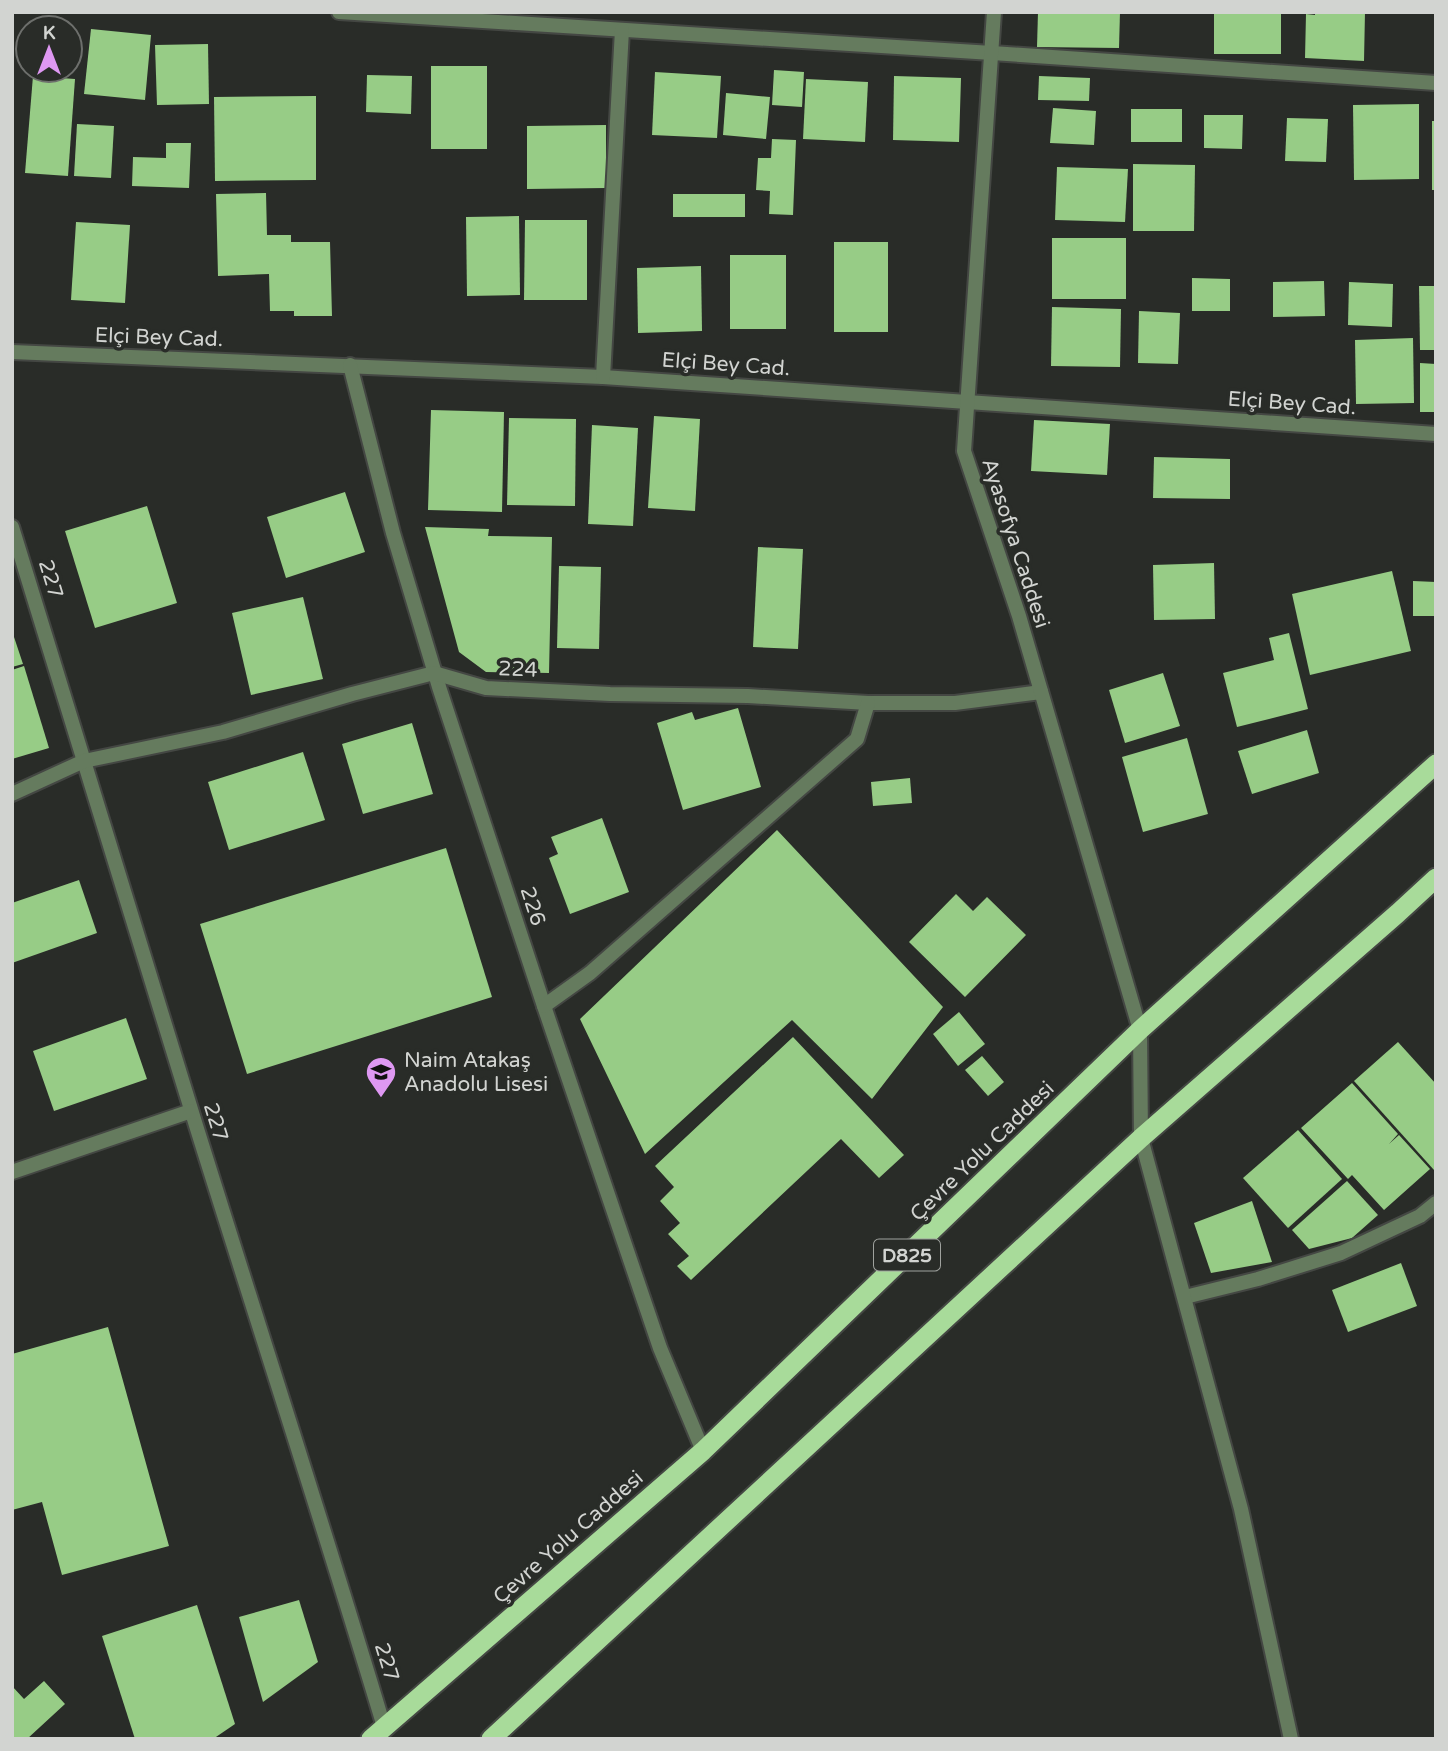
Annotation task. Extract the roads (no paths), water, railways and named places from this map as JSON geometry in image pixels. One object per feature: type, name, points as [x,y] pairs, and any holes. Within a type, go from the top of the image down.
[{"type":"highway","name":"Çevre Yolu Caddesi","points":[[378,1733],[703,1451],[1140,1030],[1436,764]]},
{"type":"highway","points":[[491,1739],[1141,1138],[1436,878]]},
{"type":"street","points":[[339,12],[992,52],[1436,83]]},
{"type":"street","name":"Ayasofya Caddesi","points":[[994,12],[964,451],[1020,616],[1140,1030],[1141,1138],[1241,1509],[1291,1739]]},
{"type":"street","points":[[603,377],[622,30]]},
{"type":"street","name":"Elçi Bey Cad.","points":[[12,352],[603,377],[1436,433]]},
{"type":"street","name":"226","points":[[350,365],[393,533],[435,673],[660,1348],[703,1451]]},
{"type":"street","name":"227","points":[[12,527],[252,1307],[334,1560],[378,1733]]},
{"type":"street","points":[[12,794],[84,761],[223,732],[435,673]]},
{"type":"street","name":"224","points":[[435,673],[486,688],[610,694],[748,696],[868,703],[955,703],[1041,692]]},
{"type":"street","points":[[544,1006],[590,973],[857,739],[868,703]]},
{"type":"street","points":[[12,1172],[191,1111]]},
{"type":"street","points":[[1185,1297],[1258,1279],[1341,1253],[1420,1216],[1436,1203]]},
{"type":"place","name":"Naim Atakaş Anadolu Lisesi","points":[[381,1099]]}]
